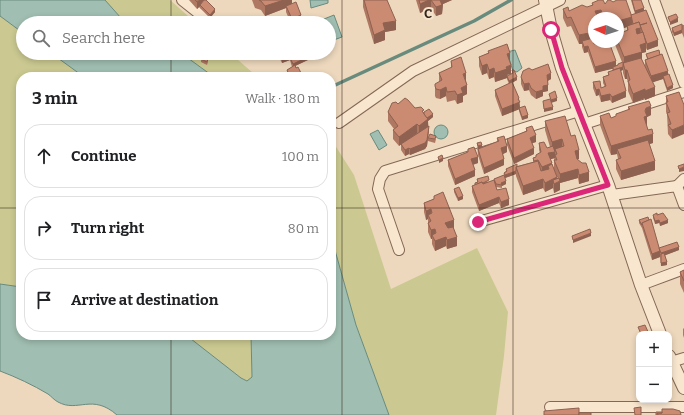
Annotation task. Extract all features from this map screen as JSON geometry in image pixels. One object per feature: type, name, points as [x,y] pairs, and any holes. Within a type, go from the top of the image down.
[{"type":"street","points":[[182,0],[202,16]]},
{"type":"street","points":[[339,123],[413,72],[545,3],[560,0]]},
{"type":"street","points":[[654,0],[683,78]]},
{"type":"street","points":[[545,3],[562,68],[610,190],[641,285],[659,331]]},
{"type":"street","points":[[584,124],[684,92]]},
{"type":"street","points":[[399,250],[378,189],[380,179],[385,170],[579,111]]},
{"type":"street","points":[[478,222],[610,190],[680,183],[684,205]]},
{"type":"street","points":[[641,285],[684,270]]},
{"type":"street","points":[[672,359],[684,358]]},
{"type":"street","points":[[672,363],[684,388]]},
{"type":"street","points":[[550,407],[684,407]]},
{"type":"shaded area","points":[[0,0],[105,0],[119,16],[16,16],[16,28],[0,16]]},
{"type":"shaded area","points":[[105,0],[170,0],[188,16],[119,16]]},
{"type":"shaded area","points":[[310,0],[328,0],[328,3],[311,8]]},
{"type":"shaded area","points":[[0,16],[16,28],[16,60],[61,60],[77,72],[16,72],[16,286],[0,284]]},
{"type":"shaded area","points":[[336,20],[342,37],[336,39]]},
{"type":"shaded area","points":[[515,50],[522,68],[517,72],[513,71],[507,52]]},
{"type":"shaded area","points":[[61,60],[191,60],[207,72],[77,72]]},
{"type":"shaded area","points":[[191,60],[238,60],[252,72],[207,72]]},
{"type":"shaded area","points":[[441,125],[446,127],[448,132],[446,137],[441,139],[436,137],[434,132],[436,127]]},
{"type":"shaded area","points":[[378,130],[387,145],[379,150],[370,134]]},
{"type":"shaded area","points":[[336,147],[354,175],[391,289],[477,248],[508,312],[496,415],[389,415],[356,325],[336,254]]},
{"type":"shaded area","points":[[336,254],[356,325],[389,415],[117,415],[100,405],[65,405],[30,384],[0,371],[0,284],[16,286],[16,340],[192,340],[241,378],[247,381],[252,377],[251,340],[336,340]]},
{"type":"shaded area","points":[[192,340],[251,340],[252,378],[247,381],[241,378]]},
{"type":"building","points":[[204,0],[206,0],[215,9],[210,15],[200,5]]},
{"type":"building","points":[[259,0],[284,0],[265,6]]},
{"type":"building","points":[[364,0],[387,0],[396,21],[383,23],[385,30],[374,35]]},
{"type":"building","points":[[419,0],[429,0],[420,4]]},
{"type":"building","points":[[431,0],[440,0],[442,5],[436,7]]},
{"type":"building","points":[[599,0],[603,0],[605,4],[608,0],[613,2],[617,0],[626,0],[632,17],[624,19],[624,12],[602,12],[601,10],[588,12],[588,33],[579,35],[571,17],[567,18],[563,9],[568,7],[569,11],[582,5],[587,7],[593,5],[592,3]]},
{"type":"building","points":[[632,0],[641,0],[644,8],[635,11]]},
{"type":"building","points":[[296,2],[301,15],[291,16],[286,6]]},
{"type":"building","points":[[646,10],[658,40],[647,44],[639,22],[633,24],[631,15]]},
{"type":"building","points":[[676,14],[678,18],[670,22],[668,17]]},
{"type":"building","points":[[639,22],[641,28],[636,29],[637,34],[643,32],[646,43],[640,45],[642,52],[624,57],[620,48],[624,48],[624,32],[628,30],[627,26]]},
{"type":"building","points":[[682,24],[682,30],[674,33],[672,28]]},
{"type":"building","points":[[588,39],[588,46],[584,47],[582,41]]},
{"type":"building","points":[[507,44],[510,53],[507,54],[511,65],[506,67],[507,69],[495,73],[494,68],[489,70],[487,64],[482,66],[479,57],[489,53],[488,51]]},
{"type":"building","points":[[589,48],[611,48],[616,61],[595,67]]},
{"type":"building","points":[[659,50],[660,55],[648,59],[646,54]]},
{"type":"building","points":[[662,54],[668,71],[651,76],[645,60]]},
{"type":"building","points":[[461,57],[466,73],[463,74],[467,85],[461,88],[463,93],[457,95],[455,91],[447,92],[446,87],[440,90],[436,89],[435,84],[442,80],[439,73],[452,67],[451,61]]},
{"type":"building","points":[[641,58],[655,87],[633,94],[628,81],[630,80],[627,70],[625,70],[623,63]]},
{"type":"building","points":[[291,60],[302,60],[293,64]]},
{"type":"building","points":[[623,62],[623,67],[613,70],[613,67]]},
{"type":"building","points":[[548,64],[551,73],[547,75],[548,85],[543,86],[543,90],[536,92],[531,88],[529,83],[524,84],[521,77],[523,71],[529,68],[532,70]]},
{"type":"building","points":[[295,65],[300,72],[288,72],[287,70]]},
{"type":"building","points":[[620,68],[626,91],[612,97],[610,94],[601,96],[599,89],[596,90],[593,82],[600,81],[601,88],[606,86],[603,77],[609,75],[608,72]]},
{"type":"building","points":[[512,70],[514,70],[517,77],[509,81],[507,76],[513,73]]},
{"type":"building","points":[[669,74],[673,85],[667,88],[663,76]]},
{"type":"building","points":[[512,82],[520,102],[502,109],[495,90]]},
{"type":"building","points":[[555,91],[557,98],[551,100],[549,94]]},
{"type":"building","points":[[679,92],[684,105],[684,125],[672,130],[668,125],[671,124],[667,113],[670,112],[666,102],[668,102],[666,96]]},
{"type":"building","points":[[405,98],[415,108],[421,107],[428,119],[419,126],[417,124],[399,137],[393,130],[398,126],[388,112],[392,103],[396,102],[398,104]]},
{"type":"building","points":[[550,99],[553,107],[544,109],[543,101]]},
{"type":"building","points":[[649,101],[651,106],[646,108],[645,111],[647,116],[644,117],[648,130],[652,129],[653,134],[611,146],[600,116],[609,113],[611,118],[616,116],[616,114],[630,109],[628,107]]},
{"type":"building","points":[[525,106],[528,115],[522,117],[519,108]]},
{"type":"building","points":[[429,109],[433,114],[427,118],[424,112]]},
{"type":"building","points":[[565,116],[571,136],[575,135],[579,150],[575,151],[577,159],[582,163],[586,163],[589,172],[579,175],[578,169],[560,174],[554,160],[557,160],[555,149],[564,146],[562,139],[552,142],[545,121]]},
{"type":"building","points":[[429,126],[427,140],[425,143],[405,150],[401,144]]},
{"type":"building","points":[[532,126],[536,135],[530,138],[534,148],[514,158],[507,139],[527,131],[526,128]]},
{"type":"building","points":[[430,134],[436,136],[435,139],[428,138]]},
{"type":"building","points":[[504,136],[507,146],[501,148],[504,159],[484,168],[478,149],[499,141],[497,138]]},
{"type":"building","points":[[648,140],[655,161],[621,171],[616,160],[621,158],[617,149]]},
{"type":"building","points":[[481,142],[482,145],[478,146],[477,143]]},
{"type":"building","points":[[544,142],[547,148],[553,146],[555,152],[548,153],[552,163],[542,167],[538,160],[534,161],[533,158],[541,152],[539,143]]},
{"type":"building","points":[[474,147],[478,157],[471,159],[475,170],[455,179],[448,160],[468,152],[468,149]]},
{"type":"building","points":[[442,155],[443,158],[439,160],[438,157]]},
{"type":"building","points":[[538,161],[541,171],[549,169],[548,166],[552,164],[557,177],[545,183],[543,179],[523,186],[516,167]]},
{"type":"building","points":[[517,164],[516,171],[505,175],[504,173],[507,171],[506,169]]},
{"type":"building","points":[[684,164],[684,167],[679,169],[678,166]]},
{"type":"building","points":[[504,175],[506,181],[501,183],[502,185],[496,184],[494,179]]},
{"type":"building","points":[[488,176],[489,180],[475,185],[475,183],[478,182],[477,179]]},
{"type":"building","points":[[559,178],[560,181],[554,184],[553,180]]},
{"type":"building","points":[[494,180],[497,190],[506,188],[509,199],[501,202],[499,197],[479,205],[472,186],[482,182],[483,184]]},
{"type":"building","points":[[459,187],[463,196],[458,198],[454,189]]},
{"type":"building","points":[[443,192],[454,220],[445,223],[448,228],[453,227],[457,237],[447,240],[446,237],[435,241],[432,235],[436,233],[435,229],[431,230],[428,223],[431,221],[428,215],[432,213],[431,209],[426,211],[424,203],[434,199],[434,196]]},
{"type":"building","points":[[657,213],[657,215],[663,213],[668,220],[660,223],[659,220],[655,221],[653,215]]},
{"type":"building","points":[[648,217],[649,220],[642,223],[642,225],[639,220]]},
{"type":"building","points":[[651,219],[660,251],[652,254],[642,223]]},
{"type":"building","points":[[590,229],[591,233],[573,240],[572,236]]},
{"type":"building","points":[[677,242],[679,247],[661,253],[659,248]]},
{"type":"building","points":[[664,253],[667,262],[661,263],[661,254]]},
{"type":"building","points":[[684,270],[684,281],[680,272]]},
{"type":"building","points":[[645,325],[648,331],[640,331],[638,327]]},
{"type":"building","points":[[641,407],[641,415],[635,415],[634,408]]},
{"type":"building","points":[[579,408],[579,415],[544,415],[544,411]]},
{"type":"building","points":[[662,409],[673,409],[680,411],[681,415],[658,415],[657,413],[662,413]]},
{"type":"building","points":[[579,413],[591,413],[591,415],[579,415]]},
{"type":"waterway","points":[[336,85],[474,21],[511,0]]},
{"type":"route","points":[[478,222],[608,185],[562,68],[551,30]]}]
